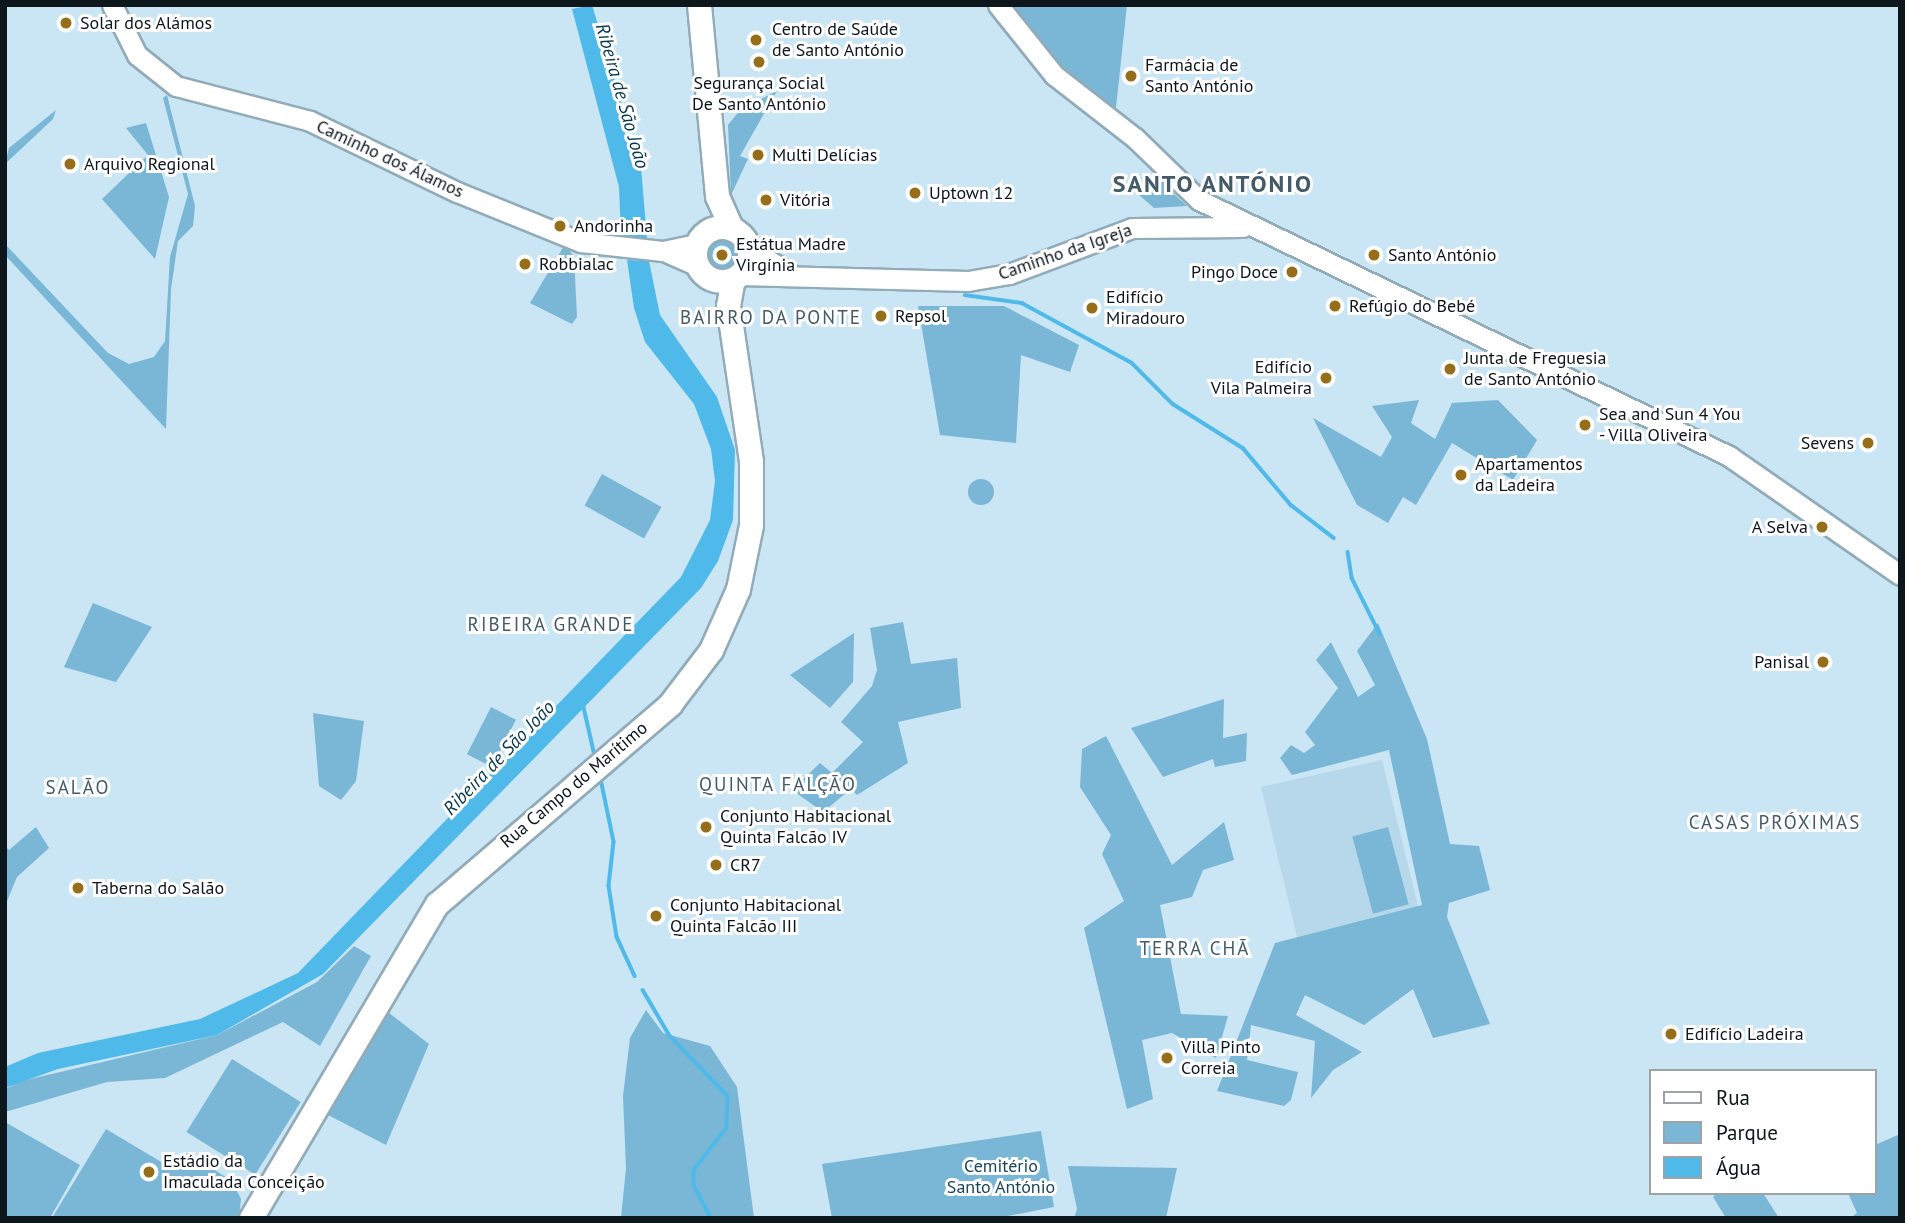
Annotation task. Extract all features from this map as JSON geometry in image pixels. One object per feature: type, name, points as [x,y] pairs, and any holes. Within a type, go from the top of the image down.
[{"type":"main road","points":[[699,5],[717,196],[702,255]]},
{"type":"main road","points":[[717,196],[733,229],[748,247]]},
{"type":"main road","points":[[702,255],[733,229]]},
{"type":"main road","name":"Rua Campo do Marítimo","points":[[728,306],[748,247]]},
{"type":"main road","points":[[702,255],[737,277]]},
{"type":"main road","name":"Rua Campo do Marítimo","points":[[251,1218],[437,904],[670,704],[711,650],[738,589],[751,525],[751,461],[728,306],[702,255]]},
{"type":"street","name":"Caminho dos Álamos","points":[[112,5],[137,55],[176,86],[310,121],[457,192],[567,238],[605,246],[702,255]]},
{"type":"street","points":[[998,5],[1015,32],[1072,93],[1134,137],[1194,196],[1728,456],[1900,575]]},
{"type":"street","name":"Caminho da Igreja","points":[[737,277],[790,274],[890,283],[968,281],[1009,274],[1132,228],[1258,228]]},
{"type":"street","name":"Caminho da Igreja","points":[[748,247],[790,274]]},
{"type":"shaded area","points":[[1382,760],[1426,938],[1299,945],[1261,787]]},
{"type":"green space","points":[[1004,5],[1127,5],[1115,117],[1079,91]]},
{"type":"green space","points":[[777,91],[740,156],[748,159],[731,195],[728,125],[741,109]]},
{"type":"green space","points":[[167,95],[195,206],[193,226],[178,241],[171,289],[166,429],[5,255],[5,244],[108,353],[129,364],[154,357],[165,341],[170,257],[188,194],[163,98]]},
{"type":"green space","points":[[56,110],[53,119],[5,164],[9,148]]},
{"type":"green space","points":[[146,123],[169,197],[155,259],[102,199],[148,155],[126,128]]},
{"type":"green space","points":[[1157,174],[1187,206],[1154,208],[1138,194]]},
{"type":"green space","points":[[722,237],[735,242],[740,255],[735,268],[722,273],[709,268],[704,255],[709,242]]},
{"type":"green space","points":[[565,244],[574,257],[577,317],[572,324],[530,303]]},
{"type":"green space","points":[[918,306],[1004,306],[1079,345],[1070,372],[1021,355],[1016,443],[940,435]]},
{"type":"green space","points":[[1419,400],[1411,423],[1435,439],[1452,403],[1498,400],[1537,440],[1513,480],[1452,443],[1416,505],[1403,497],[1388,523],[1357,505],[1313,418],[1381,457],[1392,437],[1372,406]]},
{"type":"green space","points":[[602,474],[661,507],[644,538],[585,505]]},
{"type":"green space","points":[[981,479],[990,483],[994,492],[990,501],[981,505],[972,501],[968,492],[972,483]]},
{"type":"green space","points":[[93,603],[152,627],[116,682],[64,667]]},
{"type":"green space","points":[[903,622],[911,664],[957,658],[961,708],[898,722],[908,763],[857,795],[851,789],[823,812],[792,790],[820,763],[832,773],[863,742],[841,722],[872,686],[877,670],[870,628]]},
{"type":"green space","points":[[1378,623],[1427,739],[1450,844],[1479,846],[1490,890],[1449,903],[1447,917],[1490,1024],[1433,1038],[1413,989],[1364,1025],[1305,995],[1296,1015],[1362,1052],[1333,1070],[1311,1098],[1315,1041],[1251,1025],[1247,1060],[1298,1072],[1291,1100],[1284,1106],[1217,1091],[1275,943],[1422,905],[1389,750],[1292,775],[1280,758],[1291,745],[1304,753],[1315,745],[1305,732],[1338,688],[1316,660],[1331,642],[1358,697],[1375,685],[1357,651]]},
{"type":"green space","points":[[854,633],[853,682],[830,708],[790,675]]},
{"type":"green space","points":[[1224,699],[1223,738],[1247,733],[1246,761],[1215,767],[1213,759],[1163,777],[1131,728]]},
{"type":"green space","points":[[491,707],[516,720],[492,767],[467,754]]},
{"type":"green space","points":[[313,713],[364,721],[356,781],[341,800],[319,786]]},
{"type":"green space","points":[[1106,736],[1172,865],[1224,822],[1234,860],[1203,870],[1192,897],[1160,905],[1181,1014],[1228,1016],[1216,1058],[1172,1033],[1142,1040],[1153,1099],[1127,1109],[1084,928],[1124,901],[1102,854],[1111,835],[1080,787],[1082,749]]},
{"type":"green space","points":[[36,827],[49,848],[17,877],[5,906],[5,846],[9,850]]},
{"type":"green space","points":[[1388,827],[1409,904],[1373,914],[1352,837]]},
{"type":"green space","points":[[354,946],[371,956],[320,1046],[283,1022],[165,1078],[107,1082],[5,1112],[5,1089],[22,1081],[217,1035],[317,982]]},
{"type":"green space","points":[[384,1009],[429,1044],[386,1145],[326,1114]]},
{"type":"green space","points":[[646,1010],[663,1033],[710,1046],[737,1087],[754,1218],[621,1218],[626,1168],[623,1096],[630,1038]]},
{"type":"green space","points":[[232,1059],[301,1102],[255,1175],[186,1132]]},
{"type":"green space","points":[[5,1122],[80,1165],[50,1218],[5,1218]]},
{"type":"green space","name":"Estádio da Imaculada Conceição","points":[[106,1129],[163,1163],[188,1153],[232,1181],[241,1199],[239,1218],[52,1218]]},
{"type":"green space","name":"Cemitério Santo António","points":[[1041,1131],[1054,1207],[998,1218],[832,1218],[822,1164]]},
{"type":"green space","points":[[1900,1134],[1900,1218],[1850,1218],[1857,1213],[1849,1195],[1877,1195],[1877,1144]]},
{"type":"green space","points":[[1068,1166],[1177,1168],[1166,1218],[1074,1218],[1077,1209]]},
{"type":"green space","points":[[1764,1195],[1779,1218],[1726,1218],[1713,1197]]},
{"type":"water","points":[[592,5],[641,167],[647,239],[621,236],[619,187],[572,9]]},
{"type":"water","points":[[627,260],[649,261],[660,315],[717,397],[735,450],[733,520],[718,561],[701,588],[323,974],[217,1035],[58,1069],[5,1088],[5,1067],[38,1053],[200,1019],[298,973],[681,577],[710,520],[715,481],[711,449],[694,404],[645,342],[634,308]]},
{"type":"waterway","points":[[965,295],[1022,303],[1132,363],[1173,404],[1243,448],[1291,505],[1334,538]]},
{"type":"waterway","points":[[1348,552],[1352,578],[1380,634]]},
{"type":"waterway","points":[[583,703],[595,756]]},
{"type":"waterway","points":[[601,779],[614,842],[609,886],[617,937],[635,976]]},
{"type":"waterway","points":[[643,990],[670,1036],[728,1096],[727,1128],[694,1170],[694,1185],[711,1218]]},
{"type":"place","name":"Solar dos Alámos","points":[[66,23]]},
{"type":"place","name":"Centro de Saúde de Santo António","points":[[756,40]]},
{"type":"place","name":"Segurança Social De Santo António","points":[[759,62]]},
{"type":"place","name":"Farmácia de Santo António","points":[[1131,76]]},
{"type":"place","name":"Multi Delícias","points":[[758,155]]},
{"type":"place","name":"Arquivo Regional","points":[[70,164]]},
{"type":"place","name":"Uptown 12","points":[[915,193]]},
{"type":"place","name":"Vitória","points":[[766,200]]},
{"type":"place","name":"Andorinha","points":[[560,226]]},
{"type":"place","name":"Estátua Madre Virgínia","points":[[722,255]]},
{"type":"place","name":"Santo António","points":[[1374,255]]},
{"type":"place","name":"Robbialac","points":[[525,264]]},
{"type":"place","name":"Pingo Doce","points":[[1292,272]]},
{"type":"place","name":"Refúgio do Bebé","points":[[1335,306]]},
{"type":"place","name":"Edifício Miradouro","points":[[1092,308]]},
{"type":"place","name":"Repsol","points":[[881,316]]},
{"type":"place","name":"Junta de Freguesia de Santo António","points":[[1450,369]]},
{"type":"place","name":"Edifício Vila Palmeira","points":[[1326,378]]},
{"type":"place","name":"Sea and Sun 4 You - Villa Oliveira","points":[[1585,425]]},
{"type":"place","name":"Sevens","points":[[1868,443]]},
{"type":"place","name":"Apartamentos da Ladeira","points":[[1461,475]]},
{"type":"place","name":"A Selva","points":[[1822,527]]},
{"type":"place","name":"Panisal","points":[[1823,662]]},
{"type":"place","name":"Conjunto Habitacional Quinta Falcão IV","points":[[706,827]]},
{"type":"place","name":"CR7","points":[[716,865]]},
{"type":"place","name":"Taberna do Salão","points":[[78,888]]},
{"type":"place","name":"Conjunto Habitacional Quinta Falcão III","points":[[656,916]]},
{"type":"place","name":"Edifício Ladeira","points":[[1671,1034]]},
{"type":"place","name":"Villa Pinto Correia","points":[[1167,1058]]},
{"type":"place","name":"Estádio da Imaculada Conceição","points":[[149,1172]]},
{"type":"district","name":"SANTO ANTÓNIO","points":[[1213,184]]},
{"type":"district","name":"BAIRRO DA PONTE","points":[[771,318]]},
{"type":"district","name":"RIBEIRA GRANDE","points":[[551,625]]},
{"type":"district","name":"QUINTA FALÇÃO","points":[[778,785]]},
{"type":"district","name":"SALÃO","points":[[78,788]]},
{"type":"district","name":"CASAS PRÓXIMAS","points":[[1775,823]]},
{"type":"district","name":"TERRA CHÃ","points":[[1195,949]]},
{"type":"water label","name":"Ribeira de São João","points":[[622,96]]},
{"type":"water label","name":"Ribeira de São João","points":[[499,758]]}]
